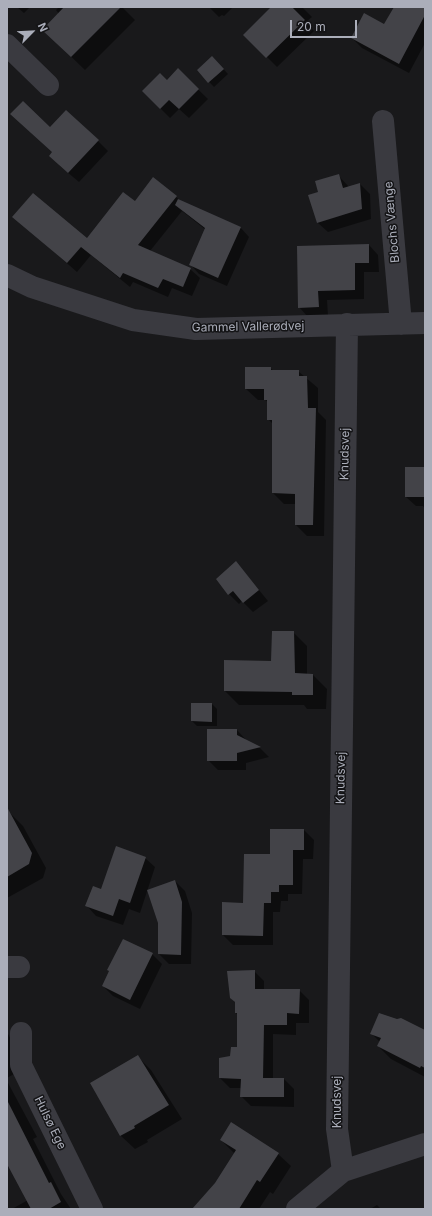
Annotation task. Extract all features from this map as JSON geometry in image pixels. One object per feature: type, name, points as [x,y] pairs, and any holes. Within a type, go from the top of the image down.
[{"type":"street","points":[[7,45],[48,85]]},
{"type":"street","name":"Blochs Vænge","points":[[383,121],[401,324]]},
{"type":"street","name":"Gammel Vallerødvej","points":[[7,275],[32,288],[133,320],[196,329],[425,323]]},
{"type":"street","name":"Knudsvej","points":[[343,1171],[337,1129],[347,324]]},
{"type":"street","name":"Hulsø Ege","points":[[21,1033],[21,1065],[92,1209]]},
{"type":"street","points":[[297,1209],[343,1171],[425,1144]]},
{"type":"building","points":[[64,7],[121,7],[71,57],[42,30]]},
{"type":"building","points":[[271,7],[292,7],[305,20],[266,58],[243,35]]},
{"type":"building","points":[[394,7],[425,7],[425,15],[399,64],[351,38],[364,13],[384,24]]},
{"type":"building","points":[[212,56],[224,69],[208,83],[197,70]]},
{"type":"building","points":[[178,68],[199,89],[179,109],[169,100],[160,109],[142,91],[160,73],[167,80]]},
{"type":"building","points":[[23,101],[50,127],[66,110],[99,140],[68,173],[49,156],[52,152],[10,114]]},
{"type":"building","points":[[339,174],[343,188],[360,183],[362,209],[317,223],[308,195],[318,192],[315,181]]},
{"type":"building","points":[[153,177],[177,196],[138,245],[191,268],[183,287],[163,279],[158,288],[123,273],[120,278],[81,247],[67,263],[12,217],[33,193],[87,238],[123,192],[135,201]]},
{"type":"building","points":[[178,199],[241,227],[218,278],[189,265],[205,228],[175,205]]},
{"type":"building","points":[[369,244],[369,263],[355,263],[355,290],[318,291],[319,307],[298,308],[297,246]]},
{"type":"building","points":[[245,367],[271,367],[271,370],[299,370],[299,376],[307,376],[308,408],[316,408],[313,525],[295,525],[295,494],[272,493],[272,420],[267,420],[267,400],[264,400],[264,389],[245,389]]},
{"type":"building","points":[[405,467],[425,467],[425,497],[405,497]]},
{"type":"building","points":[[236,561],[259,590],[243,603],[233,591],[228,595],[216,579]]},
{"type":"building","points":[[272,631],[294,631],[295,673],[313,674],[313,695],[292,695],[292,692],[224,691],[224,660],[271,661]]},
{"type":"building","points":[[191,703],[212,703],[212,722],[191,721]]},
{"type":"building","points":[[207,729],[237,729],[237,735],[261,747],[237,753],[237,761],[207,761]]},
{"type":"building","points":[[7,807],[32,853],[29,864],[7,877]]},
{"type":"building","points":[[270,829],[304,829],[304,850],[293,850],[293,885],[279,885],[279,892],[271,892],[271,903],[264,903],[263,936],[222,935],[222,902],[243,903],[244,854],[270,854]]},
{"type":"building","points":[[116,846],[146,857],[130,903],[119,899],[113,916],[85,906],[93,886],[101,889]]},
{"type":"building","points":[[175,880],[182,902],[181,955],[158,954],[158,923],[147,890]]},
{"type":"building","points":[[123,939],[153,953],[130,1000],[102,986],[109,971],[107,970]]},
{"type":"building","points":[[255,970],[255,989],[300,989],[299,1014],[287,1013],[287,1025],[264,1025],[263,1078],[284,1078],[284,1097],[240,1097],[241,1079],[219,1078],[219,1058],[230,1056],[231,1047],[237,1047],[237,1013],[235,1013],[235,1002],[230,998],[227,971]]},
{"type":"building","points":[[379,1013],[397,1019],[401,1018],[425,1030],[425,1068],[421,1066],[420,1068],[377,1046],[381,1038],[370,1034]]},
{"type":"building","points":[[138,1055],[169,1105],[134,1126],[135,1128],[120,1136],[90,1083]]},
{"type":"building","points":[[7,1100],[49,1183],[51,1182],[61,1202],[49,1209],[31,1209],[7,1164]]},
{"type":"building","points":[[231,1122],[279,1153],[260,1182],[257,1180],[239,1209],[192,1209],[215,1183],[236,1150],[220,1140]]}]
